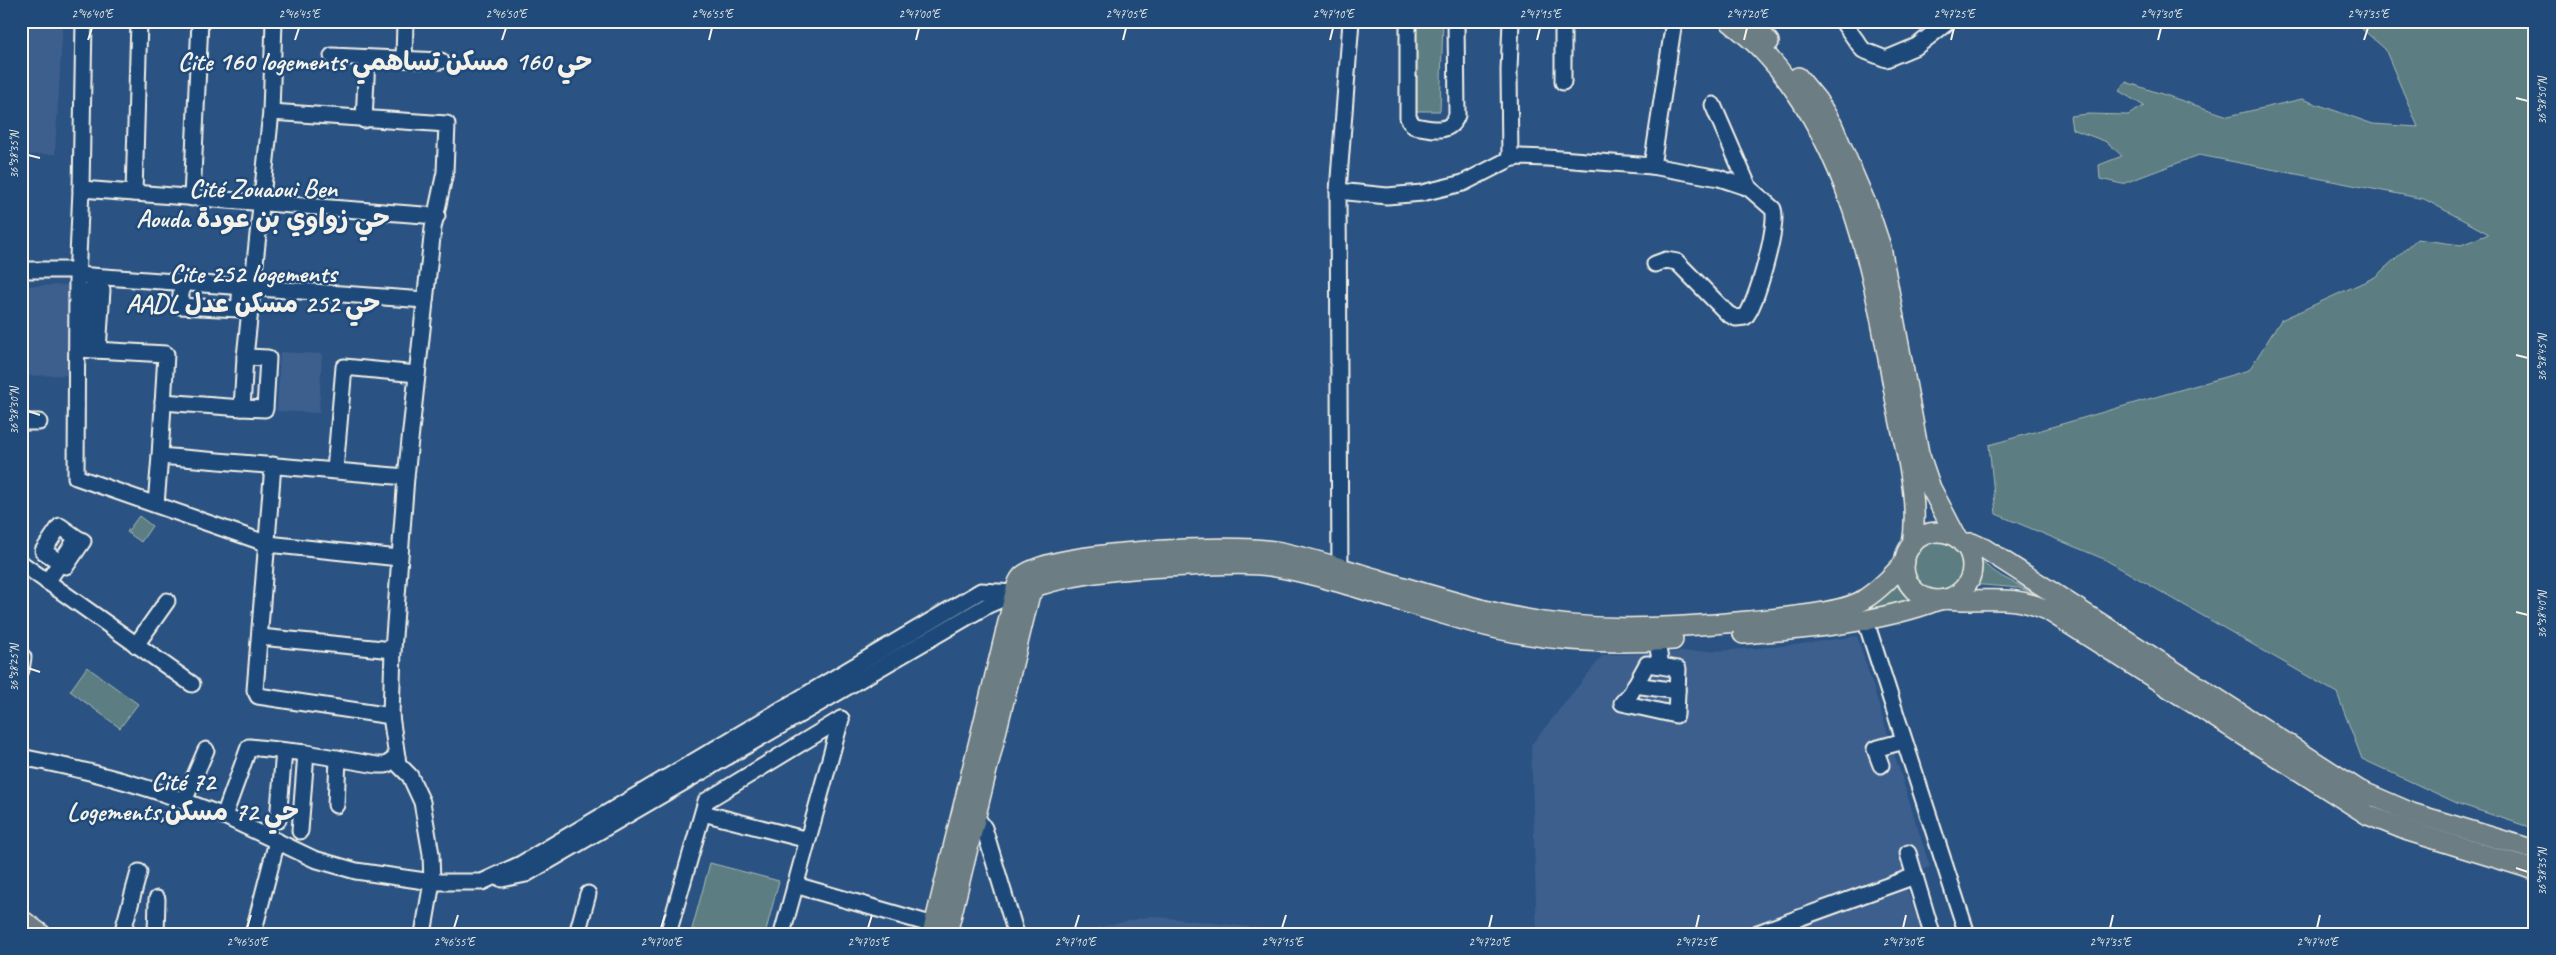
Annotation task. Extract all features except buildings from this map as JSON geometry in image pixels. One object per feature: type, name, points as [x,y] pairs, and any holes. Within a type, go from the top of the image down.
[{"type":"main road","points":[[1730,21],[1760,49],[1800,98],[1827,146],[1849,197],[1875,289],[1914,504],[1905,574],[1917,593],[1927,598],[1942,600],[2005,598],[2027,602],[2048,610],[2368,815],[2408,831],[2535,870]]},
{"type":"main road","points":[[1340,575],[1472,623],[1522,634],[1620,643],[1657,642],[1774,632],[1864,619],[1909,610],[1942,600],[1961,591],[1971,576],[1972,564],[1969,553],[1960,541],[1932,488],[1919,453],[1881,247],[1868,208],[1844,150],[1817,100],[1780,54],[1750,21]]},
{"type":"main road","points":[[937,931],[965,801],[1022,594],[1037,586],[1056,580],[1120,568],[1230,563],[1268,566],[1340,575],[1501,614],[1553,623],[1620,629],[1673,628],[1763,620],[1846,606],[1869,596],[1921,537],[1933,533],[1946,534],[1960,541],[1972,543],[1985,549],[2359,790],[2412,814],[2535,850]]},
{"type":"main road","points":[[937,931],[977,816],[1022,594]]},
{"type":"main road","points":[[21,919],[41,934]]},
{"type":"street","points":[[84,21],[81,189],[77,275],[76,478],[268,544],[399,558]]},
{"type":"street","points":[[134,193],[139,21]]},
{"type":"street","points":[[192,198],[200,21]]},
{"type":"street","points":[[242,408],[247,287],[263,203],[271,112],[274,21]]},
{"type":"street","points":[[1340,575],[1338,191],[1350,21]]},
{"type":"street","points":[[1408,21],[1408,118],[1414,126],[1442,130],[1452,125],[1456,115],[1456,21]]},
{"type":"street","points":[[1510,159],[1509,70],[1511,21]]},
{"type":"street","points":[[1563,21],[1564,82]]},
{"type":"street","points":[[1652,166],[1674,21]]},
{"type":"street","points":[[1842,21],[1863,50],[1886,59],[1917,46],[1949,21]]},
{"type":"street","points":[[404,59],[405,22]]},
{"type":"street","points":[[332,56],[441,61]]},
{"type":"street","points":[[364,120],[367,58]]},
{"type":"street","points":[[1713,105],[1749,188]]},
{"type":"street","points":[[271,112],[364,120],[447,124],[445,172],[433,228],[406,477],[393,650],[391,716],[398,764],[410,776],[422,802],[431,854],[432,882],[423,934]]},
{"type":"street","points":[[1338,191],[1388,196],[1422,193],[1463,184],[1510,159],[1520,157],[1547,158],[1652,166],[1719,178],[1749,188],[1773,209],[1775,218],[1768,257],[1753,302],[1745,317],[1736,318],[1728,314],[1677,262],[1666,260],[1655,264]]},
{"type":"street","points":[[81,189],[437,216]]},
{"type":"street","points":[[21,270],[425,300]]},
{"type":"street","points":[[21,280],[77,275]]},
{"type":"street","points":[[182,283],[180,306],[239,309],[247,287]]},
{"type":"street","points":[[77,349],[98,346],[166,354],[156,504]]},
{"type":"street","points":[[163,402],[266,409],[268,358],[245,357]]},
{"type":"street","points":[[335,470],[344,367],[417,374]]},
{"type":"street","points":[[21,422],[39,422]]},
{"type":"street","points":[[160,456],[406,477]]},
{"type":"street","points":[[273,465],[268,544],[255,681],[258,696],[391,716]]},
{"type":"street","points":[[60,526],[83,542],[66,566],[60,562],[44,551],[60,526]]},
{"type":"street","points":[[47,582],[60,562]]},
{"type":"street","points":[[21,563],[192,684]]},
{"type":"street","points":[[21,757],[81,769],[146,787],[224,816],[314,859],[356,872],[432,882],[482,882],[524,869],[981,591],[1022,594]]},
{"type":"street","points":[[136,645],[167,601]]},
{"type":"street","points":[[1864,619],[1967,934]]},
{"type":"street","points":[[260,637],[393,650]]},
{"type":"street","points":[[1657,642],[1661,666]]},
{"type":"street","points":[[1647,664],[1661,666],[1678,669],[1676,715],[1622,703],[1647,664]]},
{"type":"street","points":[[1635,685],[1677,691]]},
{"type":"street","points":[[668,934],[706,801],[841,719],[782,934]]},
{"type":"street","points":[[1881,765],[1875,749],[1904,741]]},
{"type":"street","points":[[224,816],[249,747],[386,765],[397,757]]},
{"type":"street","points":[[184,801],[206,750]]},
{"type":"street","points":[[278,820],[284,751]]},
{"type":"street","points":[[300,831],[306,753]]},
{"type":"street","points":[[336,805],[338,758]]},
{"type":"street","points":[[965,801],[984,828],[1016,934]]},
{"type":"street","points":[[703,813],[808,840]]},
{"type":"street","points":[[253,934],[277,840]]},
{"type":"street","points":[[1908,853],[1932,934]]},
{"type":"street","points":[[122,934],[139,872]]},
{"type":"street","points":[[1755,934],[1914,876]]},
{"type":"street","points":[[795,885],[937,931]]},
{"type":"street","points":[[577,934],[588,894]]},
{"type":"street","points":[[156,934],[157,900]]},
{"type":"shaded area","points":[[21,21],[63,21],[55,154],[21,155]]},
{"type":"shaded area","points":[[68,285],[69,375],[21,376],[21,286]]},
{"type":"shaded area","points":[[280,352],[322,354],[319,413],[277,411]]},
{"type":"shaded area","points":[[1857,636],[1930,867],[1739,934],[1537,934],[1531,745],[1603,655],[1730,650],[1794,645]]},
{"type":"shaded area","points":[[1907,889],[1922,934],[1782,934]]},
{"type":"shaded area","points":[[1151,916],[1313,934],[1069,934]]},
{"type":"green space","points":[[1415,21],[1443,21],[1440,111],[1414,111]]},
{"type":"green space","points":[[2353,21],[2535,21],[2535,829],[2459,804],[2362,759],[2337,693],[2104,559],[1996,514],[1989,445],[2249,370],[2281,320],[2375,277],[2417,239],[2461,245],[2489,234],[2424,199],[2199,155],[2122,184],[2100,179],[2099,165],[2122,156],[2107,142],[2072,129],[2070,116],[2088,114],[2128,115],[2144,106],[2119,91],[2126,82],[2228,116],[2302,99],[2373,124],[2418,127],[2385,49]]},
{"type":"green space","points":[[139,516],[152,526],[141,542],[127,532]]},
{"type":"green space","points":[[1939,540],[1953,544],[1961,552],[1965,566],[1961,580],[1953,588],[1939,592],[1925,588],[1917,580],[1913,566],[1917,552],[1925,544]]},
{"type":"green space","points":[[1977,559],[2001,576],[2034,593],[2019,588],[1971,584],[1977,568]]},
{"type":"green space","points":[[1896,581],[1899,589],[1911,600],[1864,612],[1882,599]]},
{"type":"green space","points":[[87,667],[138,704],[120,728],[70,691]]},
{"type":"green space","points":[[710,863],[779,881],[765,934],[710,934],[692,929]]},
{"type":"district","name":"Cite 160 logements حي 160 مسكن تساهمي","points":[[385,61]]},
{"type":"district","name":"Cité Zouaoui Ben Aouda حي زواوي بن عودة","points":[[263,203]]},
{"type":"district","name":"Cite 252 logements AADL حي 252 مسكن عدل","points":[[253,288]]},
{"type":"district","name":"Cité 72 Logements;حي 72 مسكن","points":[[183,796]]}]
